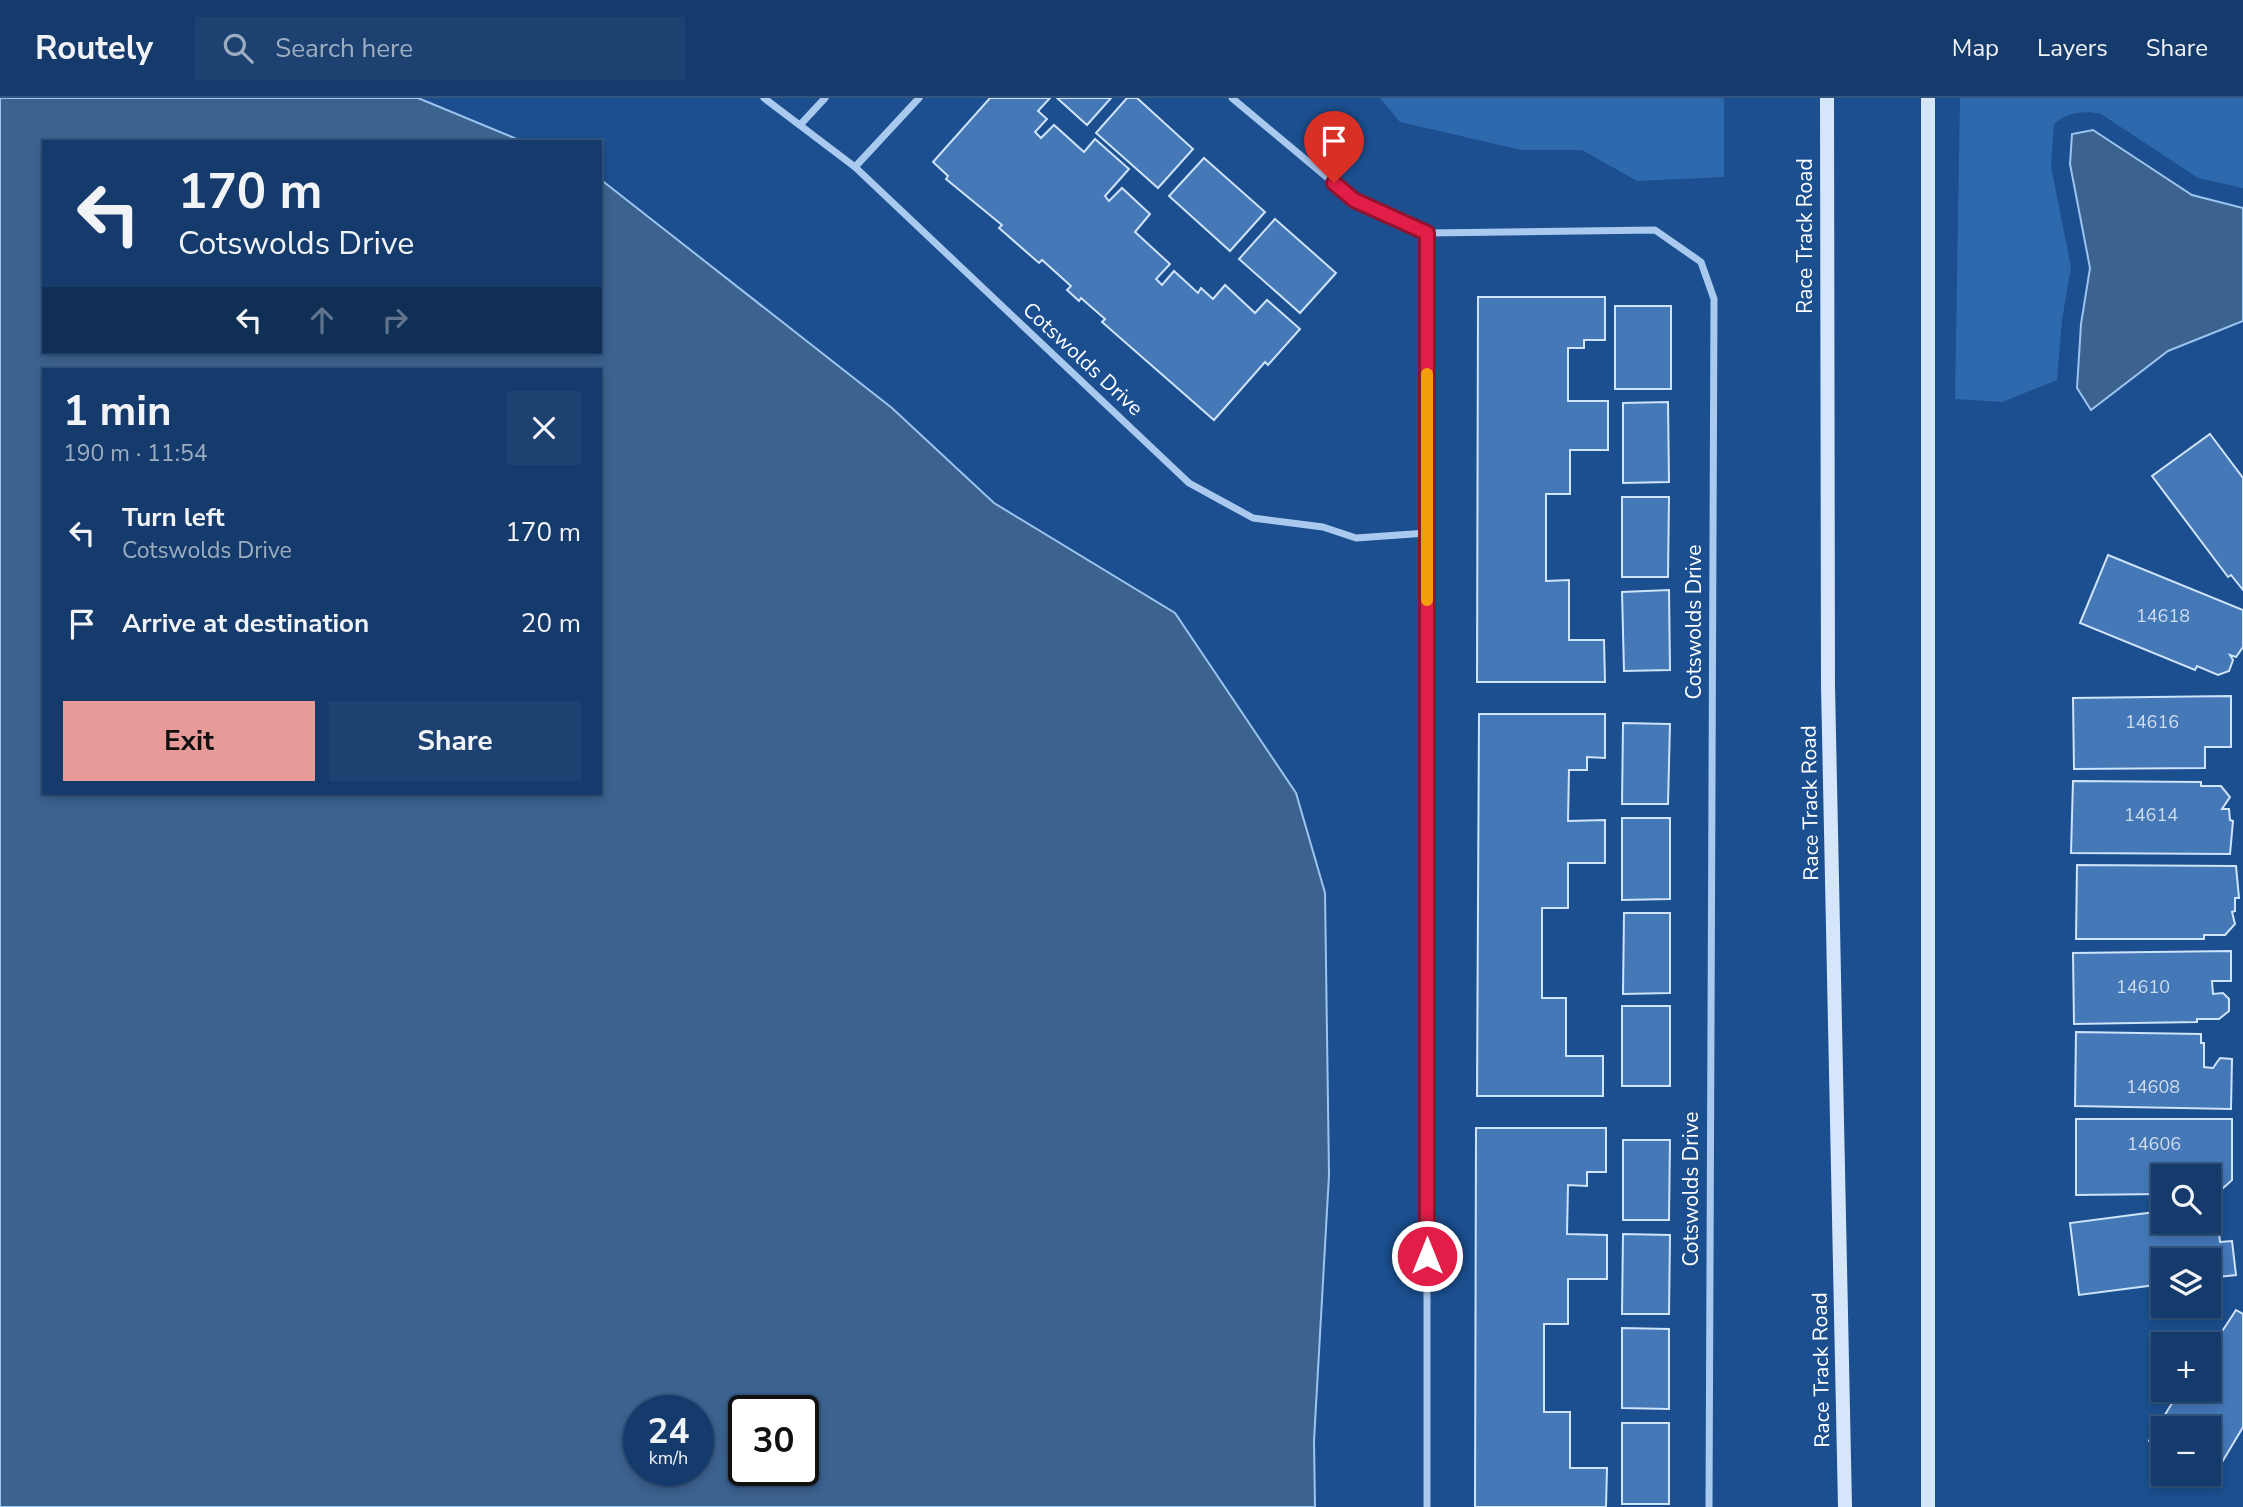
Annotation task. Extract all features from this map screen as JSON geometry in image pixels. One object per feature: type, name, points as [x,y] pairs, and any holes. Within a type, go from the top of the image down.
[{"type":"main road","name":"Race Track Road","points":[[1827,98],[1828,673],[1845,1507]]},
{"type":"main road","points":[[1927,98],[1928,1507]]},
{"type":"street","name":"Cotswolds Drive","points":[[764,98],[855,167],[1189,483],[1253,518],[1323,527],[1356,538],[1427,533]]},
{"type":"street","points":[[800,125],[825,98]]},
{"type":"street","points":[[855,167],[919,98]]},
{"type":"street","name":"Cotswolds Drive","points":[[1233,98],[1354,200],[1427,233],[1655,230],[1701,262],[1714,299],[1709,1507]]},
{"type":"street","points":[[1427,233],[1427,1507]]},
{"type":"shaded area","points":[[0,98],[418,98],[519,140],[42,140],[42,354],[602,354],[602,181],[892,408],[994,503],[1175,613],[1296,793],[1325,893],[1329,1175],[1314,1441],[1315,1507],[0,1507]]},
{"type":"shaded area","points":[[1380,98],[1724,98],[1724,177],[1637,181],[1582,150],[1521,150],[1400,122]]},
{"type":"shaded area","points":[[1960,98],[2243,98],[2243,188],[2198,178],[2101,114],[2076,113],[2054,124],[2051,166],[2071,267],[2062,320],[2057,380],[2002,402],[1955,399]]},
{"type":"shaded area","points":[[2093,130],[2192,195],[2243,208],[2243,321],[2168,351],[2091,410],[2077,388],[2081,324],[2090,268],[2070,164],[2072,134]]},
{"type":"building","points":[[990,98],[1050,98],[1038,111],[1047,119],[1035,132],[1041,138],[1054,125],[1084,152],[1095,139],[1129,169],[1105,196],[1109,201],[1122,188],[1150,214],[1135,232],[1170,264],[1156,279],[1162,285],[1174,271],[1198,293],[1201,288],[1213,299],[1225,285],[1255,313],[1267,300],[1300,329],[1268,365],[1265,362],[1214,420],[1102,322],[1105,319],[1081,298],[1079,301],[1067,290],[1071,286],[1042,260],[1039,263],[999,228],[1002,225],[946,179],[948,176],[933,162]]},
{"type":"building","points":[[1057,98],[1111,98],[1087,125]]},
{"type":"building","points":[[1127,98],[1137,98],[1193,149],[1158,188],[1096,133]]},
{"type":"building","points":[[1204,158],[1265,212],[1230,251],[1169,196]]},
{"type":"building","points":[[1275,219],[1336,273],[1300,313],[1239,259]]},
{"type":"building","points":[[1478,297],[1605,297],[1605,340],[1584,340],[1584,348],[1568,348],[1568,401],[1608,401],[1608,450],[1570,450],[1570,494],[1546,494],[1546,581],[1569,580],[1569,640],[1604,640],[1605,682],[1477,682]]},
{"type":"building","points":[[1615,306],[1671,306],[1671,389],[1615,389]]},
{"type":"building","points":[[1668,402],[1669,482],[1623,483],[1623,403]]},
{"type":"building","points":[[2210,434],[2243,478],[2243,590],[2231,575],[2228,577],[2152,476]]},
{"type":"building","points":[[1622,497],[1669,497],[1668,577],[1622,577]]},
{"type":"building","points":[[2108,555],[2243,610],[2243,647],[2236,657],[2230,655],[2233,660],[2229,671],[2218,675],[2197,666],[2195,670],[2080,623]]},
{"type":"building","points":[[1669,590],[1670,670],[1624,671],[1622,592]]},
{"type":"building","points":[[2231,696],[2231,747],[2205,747],[2205,768],[2074,769],[2073,698]]},
{"type":"building","points":[[1479,714],[1605,714],[1605,758],[1587,757],[1587,770],[1569,770],[1568,821],[1605,820],[1605,863],[1568,863],[1568,908],[1542,908],[1542,998],[1566,998],[1566,1056],[1603,1056],[1603,1096],[1477,1096]]},
{"type":"building","points":[[1623,723],[1670,724],[1668,804],[1622,804]]},
{"type":"building","points":[[2073,781],[2201,782],[2201,786],[2221,786],[2230,797],[2222,809],[2229,809],[2230,820],[2233,821],[2230,854],[2071,853]]},
{"type":"building","points":[[1622,818],[1670,818],[1670,899],[1622,900]]},
{"type":"building","points":[[2077,865],[2236,866],[2239,898],[2235,898],[2235,911],[2232,912],[2235,924],[2225,935],[2204,935],[2204,939],[2076,939]]},
{"type":"building","points":[[1624,913],[1670,913],[1670,993],[1623,994]]},
{"type":"building","points":[[2231,951],[2231,981],[2212,981],[2213,994],[2223,993],[2229,999],[2229,1011],[2219,1019],[2197,1019],[2197,1022],[2074,1024],[2073,953]]},
{"type":"building","points":[[1622,1006],[1670,1006],[1670,1086],[1622,1086]]},
{"type":"building","points":[[2076,1032],[2201,1034],[2201,1043],[2204,1043],[2204,1067],[2213,1068],[2220,1058],[2232,1059],[2231,1109],[2075,1106]]},
{"type":"building","points":[[2076,1119],[2232,1119],[2232,1180],[2221,1190],[2221,1164],[2151,1164],[2151,1194],[2076,1195]]},
{"type":"building","points":[[1476,1128],[1606,1128],[1606,1172],[1587,1172],[1587,1186],[1568,1185],[1567,1234],[1607,1235],[1607,1279],[1568,1279],[1568,1324],[1544,1324],[1544,1412],[1570,1412],[1570,1468],[1607,1468],[1606,1507],[1475,1507]]},
{"type":"building","points":[[1623,1140],[1670,1140],[1669,1220],[1623,1220]]},
{"type":"building","points":[[2151,1213],[2151,1234],[2219,1234],[2220,1242],[2232,1241],[2236,1275],[2221,1277],[2221,1248],[2151,1248],[2151,1286],[2079,1295],[2070,1223]]},
{"type":"building","points":[[1623,1234],[1670,1235],[1669,1314],[1622,1314]]},
{"type":"building","points":[[2236,1310],[2243,1314],[2243,1427],[2221,1464],[2221,1416],[2164,1416],[2173,1402],[2221,1402],[2221,1333]]},
{"type":"building","points":[[1622,1328],[1669,1329],[1669,1409],[1622,1408]]},
{"type":"building","points":[[1622,1423],[1669,1423],[1669,1504],[1622,1504]]},
{"type":"slow traffic","points":[[1427,374],[1427,600]]},
{"type":"route","points":[[1334,183],[1354,200],[1427,233],[1427,1256]]}]
